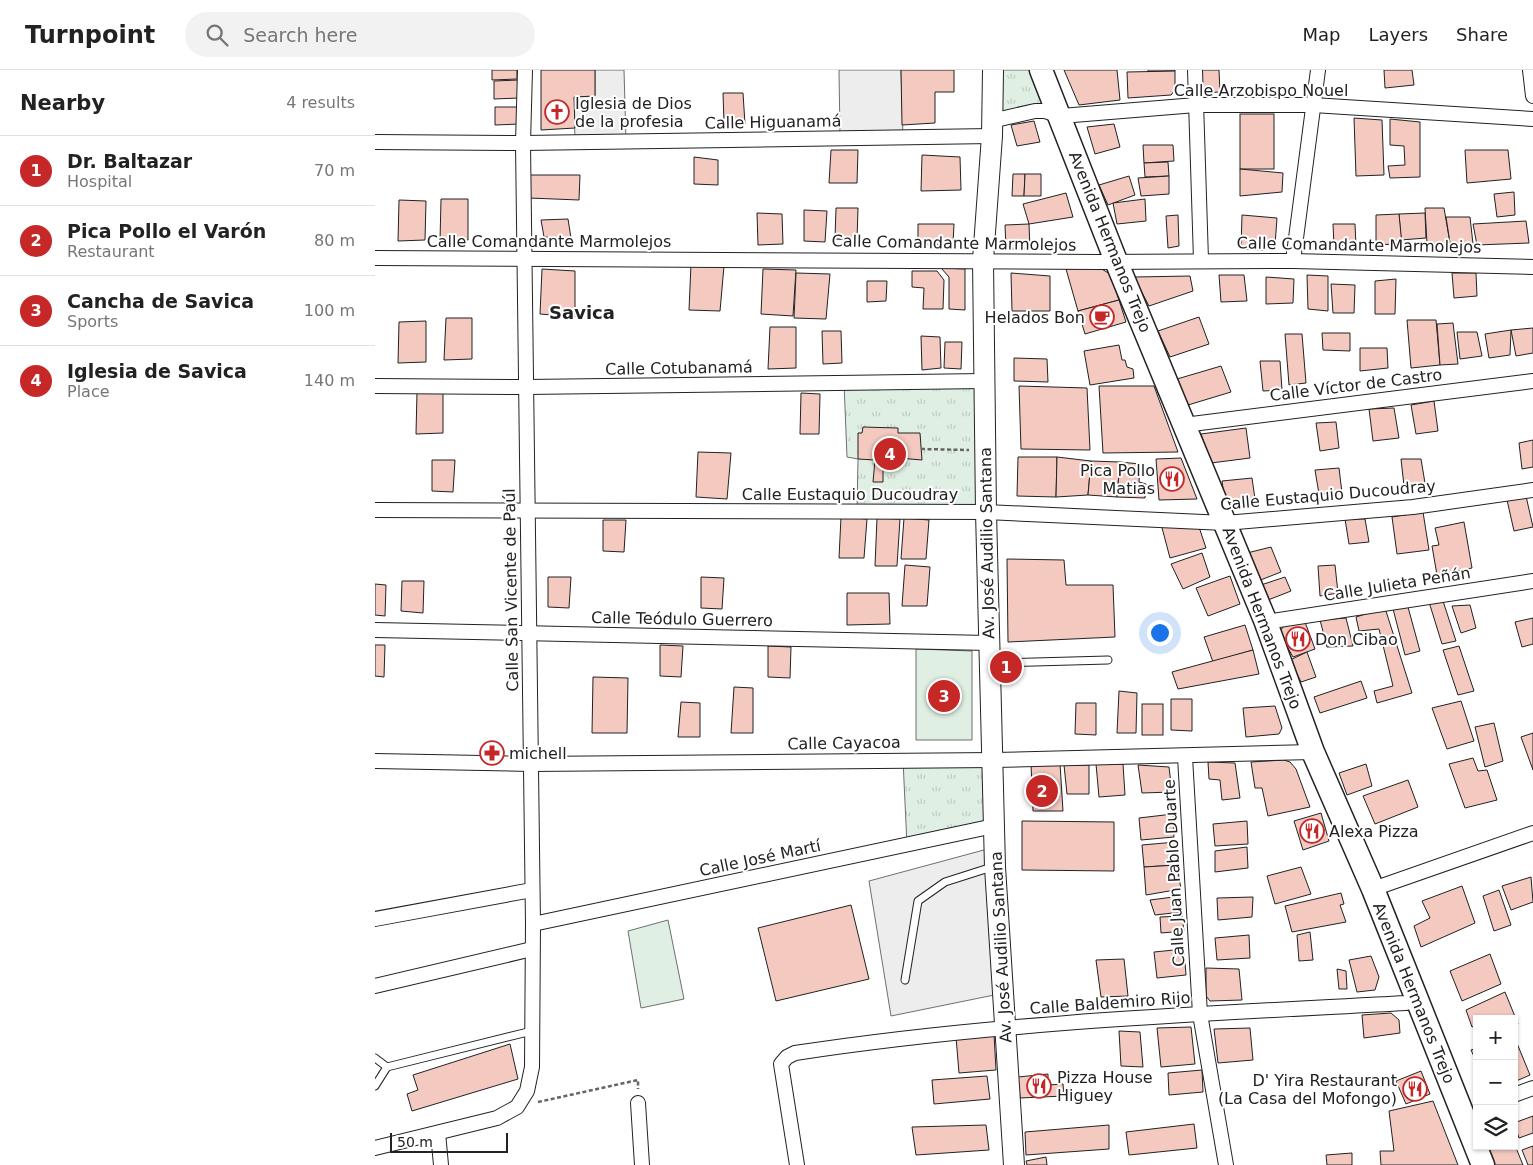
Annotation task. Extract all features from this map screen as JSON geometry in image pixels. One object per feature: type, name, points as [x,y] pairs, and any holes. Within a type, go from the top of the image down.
[{"type":"main road","name":"Av. José Audilio Santana","points":[[993,70],[983,260],[986,512],[989,664],[994,760],[995,867],[1014,1165]]},
{"type":"main road","name":"Avenida Hermanos Trejo","points":[[1041,70],[1061,116],[1117,262],[1266,622],[1313,752],[1373,889],[1416,1000],[1470,1113],[1483,1165]]},
{"type":"street","name":"Calle San Vicente de Paúl","points":[[517,1107],[527,1091],[532,1067],[533,924],[523,143],[525,70]]},
{"type":"street","points":[[1195,70],[1201,260]]},
{"type":"street","points":[[1293,261],[1318,70]]},
{"type":"street","points":[[1530,70],[1533,96]]},
{"type":"street","name":"Calle Arzobispo Nouel","points":[[991,129],[1035,111],[1045,111],[1061,116],[1197,105],[1313,105],[1533,120]]},
{"type":"street","name":"Calle Higuanamá","points":[[375,142],[523,143],[991,129]]},
{"type":"street","name":"Calle Comandante Marmolejos","points":[[375,258],[1117,262],[1201,260],[1533,267]]},
{"type":"street","name":"Calle Cotubanamá","points":[[375,386],[526,387],[984,381]]},
{"type":"street","name":"Calle Víctor de Castro","points":[[1184,425],[1533,381]]},
{"type":"street","name":"Calle Eustaquio Ducoudray","points":[[375,510],[986,512],[1225,523],[1413,507],[1533,490]]},
{"type":"street","name":"Calle Julieta Peñán","points":[[1266,622],[1533,581]]},
{"type":"street","name":"Calle Teódulo Guerrero","points":[[375,630],[989,643]]},
{"type":"street","name":"Calle Cayacoa","points":[[375,761],[531,764],[994,760],[1185,757],[1313,752]]},
{"type":"street","name":"Calle Juan Pablo Duarte","points":[[1185,757],[1200,1014],[1226,1165]]},
{"type":"street","name":"Calle José Martí","points":[[533,924],[994,826]]},
{"type":"street","points":[[1373,889],[1533,833]]},
{"type":"street","points":[[375,920],[532,890]]},
{"type":"street","points":[[375,986],[532,949]]},
{"type":"street","name":"Calle Baldemiro Rijo","points":[[797,1165],[781,1064],[787,1057],[795,1053],[865,1042],[1006,1028],[1200,1014],[1406,1003],[1416,1000]]},
{"type":"street","points":[[1518,1094],[1533,1088]]},
{"type":"street","points":[[638,1103],[642,1165]]},
{"type":"street","points":[[375,1148],[497,1118],[517,1107]]},
{"type":"street","points":[[438,1133],[441,1165]]},
{"type":"lane","points":[[989,664],[1108,660]]},
{"type":"lane","points":[[905,980],[919,901],[945,882],[995,867]]},
{"type":"lane","points":[[375,1086],[387,1067],[532,1031]]},
{"type":"lane","points":[[375,1058],[387,1067]]},
{"type":"path","points":[[921,449],[985,450]]},
{"type":"path","points":[[517,1107],[638,1080],[638,1103]]},
{"type":"green space","points":[[993,70],[1041,70],[1061,116],[991,121]]},
{"type":"green space","points":[[984,381],[986,512],[857,511],[858,459],[847,457],[844,383]]},
{"type":"green space","points":[[916,649],[972,651],[972,740],[916,740]]},
{"type":"green space","points":[[903,760],[994,760],[994,826],[907,845]]},
{"type":"green space","points":[[668,920],[684,999],[641,1008],[628,931]]},
{"type":"shaded area","points":[[595,70],[624,70],[626,141],[575,142],[574,97],[595,95]]},
{"type":"shaded area","points":[[839,70],[901,70],[903,137],[840,138]]},
{"type":"shaded area","points":[[995,847],[1004,993],[891,1016],[869,881]]},
{"type":"building","points":[[492,70],[517,70],[517,79],[492,80]]},
{"type":"building","name":"Iglesia de Dios de la profesia","points":[[541,70],[595,70],[595,96],[574,97],[575,128],[541,130]]},
{"type":"building","points":[[901,70],[954,70],[954,92],[935,92],[935,123],[902,125]]},
{"type":"building","points":[[1064,70],[1117,70],[1120,100],[1079,105]]},
{"type":"building","points":[[1148,70],[1175,70],[1175,71],[1148,72]]},
{"type":"building","points":[[1202,70],[1219,70],[1220,92],[1203,93]]},
{"type":"building","points":[[1384,70],[1412,70],[1414,85],[1385,88]]},
{"type":"building","points":[[1175,71],[1175,90],[1171,95],[1128,98],[1127,72]]},
{"type":"building","points":[[519,80],[519,98],[494,99],[494,81]]},
{"type":"building","points":[[723,93],[743,93],[745,124],[724,123]]},
{"type":"building","points":[[495,107],[520,107],[520,124],[495,125]]},
{"type":"building","points":[[1240,114],[1274,114],[1274,169],[1240,169]]},
{"type":"building","points":[[1354,118],[1382,120],[1384,175],[1356,176]]},
{"type":"building","points":[[1390,119],[1420,122],[1420,177],[1390,178],[1388,166],[1405,165],[1404,146],[1390,145]]},
{"type":"building","points":[[1034,121],[1040,142],[1017,146],[1011,125]]},
{"type":"building","points":[[1114,124],[1120,147],[1095,154],[1087,127]]},
{"type":"building","points":[[1143,145],[1173,145],[1174,161],[1144,163]]},
{"type":"building","points":[[831,150],[858,150],[857,183],[829,183]]},
{"type":"building","points":[[1465,150],[1508,150],[1511,179],[1467,183]]},
{"type":"building","points":[[922,155],[960,157],[961,190],[921,191]]},
{"type":"building","points":[[694,157],[718,160],[718,185],[694,184]]},
{"type":"building","points":[[1168,162],[1169,176],[1145,177],[1144,163]]},
{"type":"building","points":[[1240,169],[1283,173],[1282,192],[1240,196]]},
{"type":"building","points":[[1013,174],[1025,174],[1024,196],[1012,196]]},
{"type":"building","points":[[1025,174],[1041,174],[1041,196],[1024,196]]},
{"type":"building","points":[[530,175],[580,175],[579,200],[529,198]]},
{"type":"building","points":[[1129,176],[1135,195],[1108,205],[1099,185]]},
{"type":"building","points":[[1169,176],[1169,194],[1141,196],[1138,178]]},
{"type":"building","points":[[1514,192],[1515,215],[1497,217],[1494,194]]},
{"type":"building","points":[[1066,193],[1073,217],[1029,224],[1023,204]]},
{"type":"building","points":[[441,199],[468,199],[468,240],[440,241]]},
{"type":"building","points":[[1145,199],[1146,221],[1117,224],[1113,203]]},
{"type":"building","points":[[399,200],[426,201],[425,240],[398,241]]},
{"type":"building","points":[[836,208],[858,208],[857,240],[835,239]]},
{"type":"building","points":[[1425,208],[1444,208],[1450,243],[1427,244]]},
{"type":"building","points":[[804,210],[827,211],[825,242],[804,241]]},
{"type":"building","points":[[757,213],[782,214],[783,244],[758,245]]},
{"type":"building","points":[[1425,213],[1426,238],[1401,240],[1399,214]]},
{"type":"building","points":[[1399,214],[1402,245],[1376,244],[1376,215]]},
{"type":"building","points":[[1178,215],[1179,246],[1168,248],[1166,216]]},
{"type":"building","points":[[1242,215],[1277,218],[1275,245],[1263,250],[1241,249]]},
{"type":"building","points":[[1446,217],[1470,217],[1473,244],[1450,243]]},
{"type":"building","points":[[568,219],[571,238],[544,237],[541,220]]},
{"type":"building","points":[[1526,221],[1529,243],[1477,245],[1473,224]]},
{"type":"building","points":[[918,224],[954,224],[953,244],[918,245]]},
{"type":"building","points":[[1029,224],[1030,249],[1006,249],[1005,225]]},
{"type":"building","points":[[1333,224],[1355,224],[1356,245],[1334,246]]},
{"type":"building","points":[[691,264],[724,266],[720,311],[689,310]]},
{"type":"building","points":[[941,268],[965,269],[965,310],[949,309],[949,277]]},
{"type":"building","points":[[1100,268],[1110,274],[1119,300],[1078,311],[1066,269]]},
{"type":"building","points":[[542,269],[575,271],[575,317],[540,314]]},
{"type":"building","points":[[763,269],[796,270],[793,316],[761,314]]},
{"type":"building","points":[[912,271],[937,271],[944,280],[943,309],[923,309],[924,288],[912,287]]},
{"type":"building","points":[[796,273],[830,274],[826,319],[794,318]]},
{"type":"building","points":[[1011,273],[1050,276],[1050,311],[1012,311]]},
{"type":"building","points":[[1452,273],[1476,273],[1477,296],[1454,298]]},
{"type":"building","points":[[1219,275],[1244,275],[1247,301],[1221,302]]},
{"type":"building","points":[[1307,275],[1328,276],[1328,311],[1308,309]]},
{"type":"building","points":[[1190,276],[1193,291],[1149,306],[1134,277]]},
{"type":"building","points":[[1266,277],[1294,279],[1293,303],[1266,304]]},
{"type":"building","points":[[1396,279],[1395,314],[1375,314],[1375,281]]},
{"type":"building","points":[[867,281],[887,281],[886,301],[867,302]]},
{"type":"building","points":[[1331,284],[1355,285],[1354,313],[1333,313]]},
{"type":"building","name":"Helados Bon","points":[[1119,300],[1126,322],[1085,334],[1078,311]]},
{"type":"building","points":[[1199,317],[1209,344],[1170,357],[1158,331]]},
{"type":"building","points":[[446,318],[472,318],[472,359],[444,360]]},
{"type":"building","points":[[1407,320],[1436,320],[1440,365],[1411,368]]},
{"type":"building","points":[[426,321],[426,362],[398,363],[399,322]]},
{"type":"building","points":[[1453,323],[1458,364],[1440,365],[1437,324]]},
{"type":"building","points":[[770,327],[796,327],[796,368],[768,369]]},
{"type":"building","points":[[1533,328],[1533,353],[1516,356],[1511,330]]},
{"type":"building","points":[[1511,330],[1510,355],[1489,358],[1485,334]]},
{"type":"building","points":[[822,331],[841,331],[842,363],[823,364]]},
{"type":"building","points":[[1457,332],[1477,332],[1482,356],[1460,359]]},
{"type":"building","points":[[1322,333],[1350,333],[1350,351],[1323,350]]},
{"type":"building","points":[[1285,334],[1302,334],[1306,383],[1289,385]]},
{"type":"building","points":[[921,336],[940,337],[941,368],[922,370]]},
{"type":"building","points":[[945,342],[962,342],[961,369],[944,368]]},
{"type":"building","points":[[1119,345],[1122,360],[1125,360],[1127,367],[1133,369],[1134,378],[1090,385],[1084,351]]},
{"type":"building","points":[[1360,348],[1387,348],[1388,368],[1360,371]]},
{"type":"building","points":[[1014,358],[1047,359],[1048,382],[1014,381]]},
{"type":"building","points":[[1260,361],[1280,361],[1282,390],[1263,391]]},
{"type":"building","points":[[1221,366],[1231,392],[1188,405],[1177,379]]},
{"type":"building","points":[[1019,386],[1087,388],[1090,450],[1021,449]]},
{"type":"building","points":[[1099,386],[1154,386],[1178,452],[1103,453]]},
{"type":"building","points":[[443,391],[443,433],[416,434],[417,392]]},
{"type":"building","points":[[801,393],[820,394],[819,434],[800,434]]},
{"type":"building","points":[[1434,401],[1438,431],[1416,434],[1411,405]]},
{"type":"building","points":[[1394,408],[1399,438],[1373,441],[1369,409]]},
{"type":"building","points":[[1336,422],[1339,448],[1320,451],[1316,423]]},
{"type":"building","points":[[863,427],[898,428],[898,433],[920,433],[922,460],[899,458],[883,465],[883,482],[873,482],[875,460],[858,459],[858,433],[862,433]]},
{"type":"building","points":[[1246,428],[1250,458],[1211,463],[1201,434]]},
{"type":"building","points":[[1533,440],[1533,467],[1522,469],[1519,443]]},
{"type":"building","points":[[698,452],[731,453],[727,499],[696,497]]},
{"type":"building","points":[[1018,457],[1057,457],[1056,497],[1017,496]]},
{"type":"building","points":[[1057,457],[1091,461],[1088,495],[1056,497]]},
{"type":"building","points":[[1181,458],[1197,499],[1159,500],[1156,459]]},
{"type":"building","points":[[1401,459],[1421,459],[1425,483],[1404,486]]},
{"type":"building","points":[[432,460],[455,460],[453,492],[432,491]]},
{"type":"building","points":[[1091,461],[1120,462],[1117,497],[1088,495]]},
{"type":"building","points":[[1120,462],[1140,464],[1139,482],[1146,484],[1145,498],[1117,497]]},
{"type":"building","points":[[1339,468],[1342,493],[1319,494],[1315,470]]},
{"type":"building","points":[[1252,478],[1255,499],[1225,503],[1222,481]]},
{"type":"building","points":[[1526,496],[1533,527],[1514,531],[1507,500]]},
{"type":"building","points":[[1423,512],[1429,550],[1397,554],[1392,517]]},
{"type":"building","points":[[841,517],[867,519],[864,558],[839,558]]},
{"type":"building","points":[[877,518],[900,519],[897,566],[875,566]]},
{"type":"building","points":[[904,518],[929,520],[926,559],[901,559]]},
{"type":"building","points":[[1345,519],[1365,519],[1369,542],[1349,544]]},
{"type":"building","points":[[603,520],[626,520],[624,552],[603,551]]},
{"type":"building","points":[[1464,522],[1472,568],[1437,575],[1432,546],[1439,545],[1435,528]]},
{"type":"building","points":[[1161,524],[1199,527],[1206,548],[1170,558]]},
{"type":"building","points":[[1271,547],[1281,572],[1258,581],[1247,553]]},
{"type":"building","points":[[1202,553],[1210,577],[1183,589],[1171,564]]},
{"type":"building","points":[[1007,559],[1064,560],[1066,585],[1113,585],[1115,637],[1008,642]]},
{"type":"building","points":[[905,565],[930,567],[927,606],[902,606]]},
{"type":"building","points":[[1335,565],[1338,593],[1320,596],[1318,566]]},
{"type":"building","points":[[1230,576],[1240,604],[1208,616],[1196,588]]},
{"type":"building","points":[[548,577],[571,577],[569,608],[548,607]]},
{"type":"building","points":[[701,577],[724,578],[722,609],[701,608]]},
{"type":"building","points":[[1285,577],[1291,591],[1268,600],[1261,585]]},
{"type":"building","points":[[402,581],[424,581],[423,613],[401,611]]},
{"type":"building","points":[[375,584],[386,585],[385,616],[375,615]]},
{"type":"building","points":[[847,593],[889,593],[890,624],[847,625]]},
{"type":"building","points":[[1443,601],[1456,641],[1442,644],[1429,602]]},
{"type":"building","points":[[1470,605],[1476,628],[1461,633],[1452,606]]},
{"type":"building","points":[[1408,607],[1420,651],[1405,655],[1393,609]]},
{"type":"building","points":[[1385,608],[1412,693],[1377,703],[1374,691],[1393,686],[1379,629],[1359,631],[1356,617]]},
{"type":"building","points":[[1346,618],[1353,646],[1327,647],[1320,620]]},
{"type":"building","points":[[1533,618],[1533,644],[1522,647],[1515,622]]},
{"type":"building","points":[[1305,622],[1315,649],[1293,657],[1279,632],[1285,625]]},
{"type":"building","points":[[1245,625],[1253,650],[1213,662],[1204,637]]},
{"type":"building","points":[[375,645],[385,645],[384,677],[375,676]]},
{"type":"building","points":[[660,645],[683,646],[681,677],[660,676]]},
{"type":"building","points":[[768,646],[791,647],[790,678],[768,677]]},
{"type":"building","points":[[1459,646],[1474,691],[1458,695],[1443,650]]},
{"type":"building","points":[[1253,650],[1259,674],[1178,689],[1172,672]]},
{"type":"building","points":[[1307,652],[1316,677],[1301,682],[1290,660]]},
{"type":"building","points":[[593,677],[628,678],[627,733],[592,733]]},
{"type":"building","points":[[1361,681],[1367,698],[1320,713],[1314,697]]},
{"type":"building","points":[[734,687],[753,688],[753,733],[731,733]]},
{"type":"building","points":[[1119,691],[1137,693],[1136,733],[1117,733]]},
{"type":"building","points":[[1171,699],[1192,699],[1192,731],[1171,730]]},
{"type":"building","points":[[1461,701],[1474,741],[1447,749],[1432,708]]},
{"type":"building","points":[[681,702],[700,703],[700,737],[678,737]]},
{"type":"building","points":[[1076,703],[1096,703],[1096,735],[1075,734]]},
{"type":"building","points":[[1142,704],[1163,704],[1163,735],[1142,735]]},
{"type":"building","points":[[1275,706],[1282,728],[1279,734],[1246,737],[1243,708]]},
{"type":"building","points":[[1494,723],[1503,761],[1485,767],[1475,727]]},
{"type":"building","points":[[1533,733],[1533,770],[1521,737]]},
{"type":"building","points":[[1473,758],[1478,771],[1487,770],[1497,800],[1465,808],[1449,764]]},
{"type":"building","points":[[1284,760],[1290,762],[1296,769],[1310,807],[1268,816],[1262,788],[1255,788],[1251,762]]},
{"type":"building","points":[[1208,762],[1235,763],[1240,798],[1222,800],[1220,780],[1209,779]]},
{"type":"building","points":[[1031,764],[1060,764],[1063,811],[1033,811]]},
{"type":"building","points":[[1096,764],[1123,764],[1125,795],[1099,797]]},
{"type":"building","points":[[1366,764],[1372,786],[1347,795],[1339,773]]},
{"type":"building","points":[[1064,765],[1089,765],[1089,794],[1067,794]]},
{"type":"building","points":[[1138,765],[1169,767],[1172,792],[1142,793]]},
{"type":"building","points":[[1408,780],[1418,807],[1375,824],[1363,796]]},
{"type":"building","name":"Alexa Pizza","points":[[1321,813],[1329,841],[1303,850],[1294,821]]},
{"type":"building","points":[[1173,814],[1174,837],[1141,840],[1139,818]]},
{"type":"building","points":[[1022,821],[1114,822],[1114,871],[1022,870]]},
{"type":"building","points":[[1247,821],[1248,844],[1215,846],[1213,824]]},
{"type":"building","points":[[1176,842],[1177,865],[1144,867],[1142,845]]},
{"type":"building","points":[[1247,847],[1248,868],[1215,872],[1215,851]]},
{"type":"building","points":[[1177,865],[1181,889],[1146,895],[1144,867]]},
{"type":"building","points":[[1301,867],[1311,894],[1275,904],[1267,876]]},
{"type":"building","points":[[1531,877],[1533,902],[1511,910],[1502,886]]},
{"type":"building","points":[[1462,886],[1475,923],[1421,947],[1414,926],[1430,918],[1422,901]]},
{"type":"building","points":[[1499,890],[1511,925],[1494,931],[1483,896]]},
{"type":"building","points":[[1341,893],[1344,904],[1340,905],[1346,922],[1292,932],[1285,906]]},
{"type":"building","points":[[1181,896],[1182,912],[1155,915],[1150,900]]},
{"type":"building","points":[[1253,897],[1252,917],[1218,920],[1217,898]]},
{"type":"building","points":[[851,905],[869,979],[776,1001],[758,928]]},
{"type":"building","points":[[1182,916],[1184,931],[1161,933],[1160,917]]},
{"type":"building","points":[[1310,932],[1313,960],[1299,961],[1297,935]]},
{"type":"building","points":[[1249,935],[1250,958],[1217,960],[1215,938]]},
{"type":"building","points":[[1184,949],[1186,975],[1157,978],[1154,952]]},
{"type":"building","points":[[1490,954],[1501,984],[1462,1001],[1450,971]]},
{"type":"building","points":[[1371,956],[1379,977],[1375,990],[1357,992],[1349,960]]},
{"type":"building","points":[[1124,959],[1128,996],[1101,997],[1096,960]]},
{"type":"building","points":[[1206,968],[1239,969],[1242,1000],[1210,1001],[1206,996]]},
{"type":"building","points":[[1337,969],[1346,971],[1347,989],[1339,989]]},
{"type":"building","points":[[1505,992],[1514,1015],[1473,1015],[1472,1027],[1466,1010]]},
{"type":"building","points":[[1391,1013],[1399,1020],[1400,1033],[1364,1038],[1362,1015]]},
{"type":"building","points":[[1191,1027],[1195,1064],[1161,1067],[1157,1028]]},
{"type":"building","points":[[1250,1028],[1253,1060],[1218,1063],[1214,1029]]},
{"type":"building","points":[[1119,1031],[1140,1032],[1143,1067],[1121,1066]]},
{"type":"building","points":[[994,1034],[996,1070],[959,1073],[956,1037]]},
{"type":"building","points":[[510,1044],[518,1079],[412,1111],[407,1094],[418,1090],[413,1075]]},
{"type":"building","points":[[1518,1046],[1530,1075],[1518,1080]]},
{"type":"building","points":[[1202,1070],[1203,1092],[1169,1095],[1168,1073]]},
{"type":"building","points":[[1421,1071],[1430,1094],[1406,1104],[1396,1081]]},
{"type":"building","points":[[1048,1074],[1048,1085],[1063,1084],[1064,1096],[1020,1098],[1018,1077]]},
{"type":"building","points":[[987,1076],[990,1099],[934,1104],[932,1080]]},
{"type":"building","points":[[1433,1101],[1458,1165],[1381,1165],[1380,1151],[1394,1151],[1389,1111]]},
{"type":"building","points":[[1533,1116],[1533,1133],[1519,1138],[1518,1122]]},
{"type":"building","points":[[1194,1124],[1197,1148],[1129,1155],[1126,1132]]},
{"type":"building","points":[[986,1125],[989,1150],[916,1155],[912,1127]]},
{"type":"building","points":[[1109,1125],[1109,1149],[1026,1155],[1025,1132]]},
{"type":"building","points":[[1533,1146],[1533,1165],[1528,1165],[1522,1150]]},
{"type":"building","points":[[1488,1150],[1517,1150],[1523,1165],[1494,1165]]},
{"type":"building","points":[[1352,1153],[1352,1165],[1327,1165],[1326,1155]]},
{"type":"building","points":[[1046,1157],[1047,1165],[1027,1165],[1026,1161]]},
{"type":"place","name":"Iglesia de Dios de la profesia","points":[[557,112]]},
{"type":"place","name":"Helados Bon","points":[[1102,317]]},
{"type":"place","name":"Iglesia de Savica","points":[[890,454]]},
{"type":"place","name":"Pica Pollo Matias","points":[[1172,479]]},
{"type":"place","name":"Don Cibao","points":[[1298,639]]},
{"type":"place","name":"Dr. Baltazar","points":[[1006,667]]},
{"type":"place","name":"Cancha de Savica","points":[[944,696]]},
{"type":"place","name":"michell","points":[[492,753]]},
{"type":"place","name":"Pica Pollo el Varón","points":[[1042,791]]},
{"type":"place","name":"Alexa Pizza","points":[[1312,831]]},
{"type":"place","name":"Pizza House Higuey","points":[[1039,1086]]},
{"type":"place","name":"D' Yira Restaurant (La Casa del Mofongo)","points":[[1415,1089]]},
{"type":"district","name":"Savica","points":[[582,312]]}]
